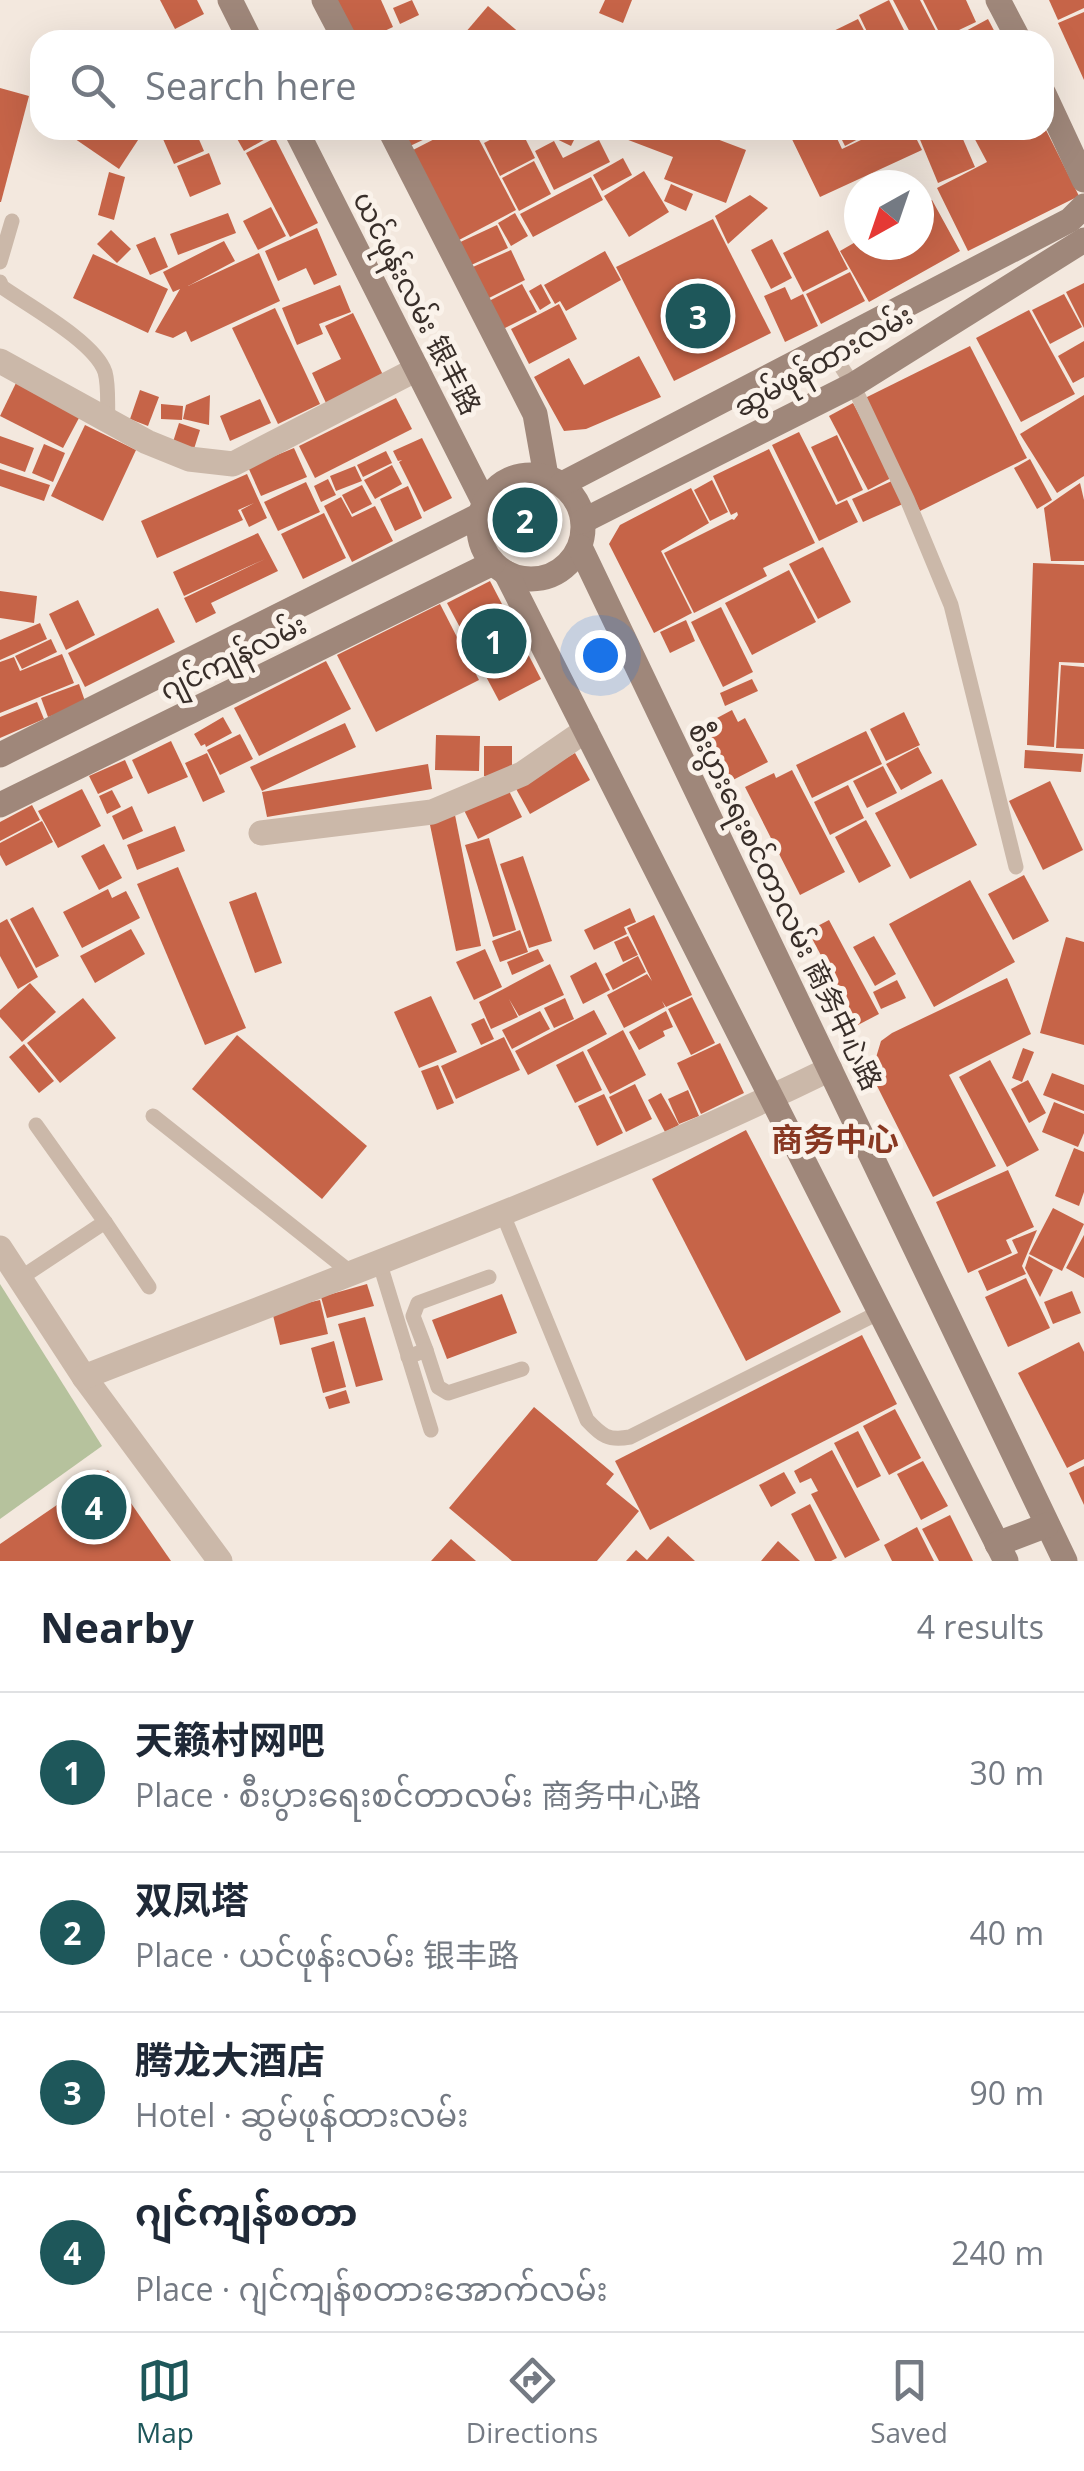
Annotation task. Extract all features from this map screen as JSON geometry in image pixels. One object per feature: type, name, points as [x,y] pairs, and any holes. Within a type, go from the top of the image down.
[{"type":"main road","points":[[230,0],[245,30]]},
{"type":"main road","points":[[324,0],[339,30]]},
{"type":"main road","points":[[998,0],[1013,30]]},
{"type":"main road","points":[[1054,116],[1084,180]]},
{"type":"main road","name":"ယင်ဖုန်းလမ်း 银丰路","points":[[301,140],[482,508]]},
{"type":"main road","name":"ယင်ဖုန်းလမ်း 银丰路","points":[[395,140],[535,414],[554,480]]},
{"type":"main road","name":"ဆွမ်ဖုန်ထားလမ်း","points":[[554,480],[1081,223]]},
{"type":"main road","name":"ဆွမ်ဖုန်ထားလမ်း","points":[[582,534],[853,384],[1081,223]]},
{"type":"main road","points":[[500,568],[522,579],[540,579],[571,562],[582,534],[574,496],[554,480],[529,474],[512,477],[497,486],[482,508],[479,532],[483,548],[500,568],[586,730],[1001,1552],[1048,1524]]},
{"type":"main road","name":"ဂျင်ကျန်လမ်း","points":[[0,755],[482,508]]},
{"type":"main road","name":"စီးပွားရေးစင်တာလမ်း 商务中心路","points":[[582,534],[830,1069],[1065,1561]]},
{"type":"main road","name":"ဂျင်ကျန်လမ်း","points":[[0,805],[500,568]]},
{"type":"street","points":[[0,361],[147,442],[190,459],[234,464],[417,370]]},
{"type":"street","points":[[261,833],[432,812],[522,774],[586,730]]},
{"type":"street","points":[[84,1376],[502,1212],[771,1098],[830,1069]]},
{"type":"street","points":[[0,1248],[84,1376],[220,1561]]},
{"type":"lane","points":[[0,262],[12,221]]},
{"type":"lane","points":[[0,282],[100,362],[106,375],[108,420]]},
{"type":"lane","points":[[828,346],[853,384],[908,499],[950,605],[1016,866]]},
{"type":"lane","points":[[153,1116],[350,1272]]},
{"type":"lane","points":[[36,1125],[149,1287]]},
{"type":"lane","points":[[502,1212],[587,1420],[602,1437],[630,1437],[880,1312]]},
{"type":"lane","points":[[19,1279],[105,1222]]},
{"type":"lane","points":[[379,1262],[431,1430]]},
{"type":"lane","points":[[489,1277],[418,1303],[413,1316],[438,1387],[448,1392],[522,1369]]},
{"type":"lane","points":[[408,1357],[426,1350]]},
{"type":"green space","points":[[0,1284],[102,1446],[0,1519]]},
{"type":"building","points":[[160,0],[197,0],[204,14],[175,29]]},
{"type":"building","points":[[335,0],[381,0],[393,27],[387,30],[349,30]]},
{"type":"building","points":[[412,0],[419,15],[400,24],[393,8]]},
{"type":"building","points":[[605,0],[632,0],[623,23],[599,13]]},
{"type":"building","points":[[889,0],[904,30],[866,30],[859,15]]},
{"type":"building","points":[[893,0],[920,0],[935,30],[909,30]]},
{"type":"building","points":[[923,0],[966,0],[976,22],[959,30],[938,30]]},
{"type":"building","points":[[1049,0],[1084,0],[1084,8],[1058,20]]},
{"type":"building","points":[[488,6],[516,30],[468,30]]},
{"type":"building","points":[[1084,12],[1084,80],[1058,23]]},
{"type":"building","points":[[858,19],[864,30],[835,30]]},
{"type":"building","points":[[988,19],[994,30],[968,30]]},
{"type":"building","points":[[0,88],[29,96],[1,202],[0,202]]},
{"type":"building","points":[[77,140],[138,140],[119,169]]},
{"type":"building","points":[[163,140],[199,140],[204,151],[174,164]]},
{"type":"building","points":[[238,140],[264,140],[244,151]]},
{"type":"building","points":[[276,140],[318,223],[290,237],[246,153]]},
{"type":"building","points":[[432,140],[479,140],[516,210],[459,240],[413,150]]},
{"type":"building","points":[[526,140],[535,158],[500,176],[484,143]]},
{"type":"building","points":[[599,140],[610,162],[554,190],[535,151],[554,141],[563,158]]},
{"type":"building","points":[[628,140],[720,140],[746,150],[726,203],[664,179],[673,157]]},
{"type":"building","points":[[792,140],[838,140],[842,149],[861,140],[917,140],[922,150],[879,170],[844,170],[844,186],[820,197]]},
{"type":"building","points":[[920,140],[963,140],[975,167],[938,183]]},
{"type":"building","points":[[975,140],[1051,140],[1079,196],[968,251],[937,188],[987,162]]},
{"type":"building","points":[[209,153],[221,184],[190,197],[177,166]]},
{"type":"building","points":[[623,158],[632,175],[602,191],[593,175]]},
{"type":"building","points":[[534,161],[551,194],[519,211],[502,178]]},
{"type":"building","points":[[644,171],[669,212],[629,237],[604,196]]},
{"type":"building","points":[[109,172],[125,177],[114,220],[98,215]]},
{"type":"building","points":[[591,177],[603,200],[533,237],[520,214]]},
{"type":"building","points":[[671,184],[693,194],[686,211],[664,201]]},
{"type":"building","points":[[750,195],[768,208],[728,244],[715,216]]},
{"type":"building","points":[[934,204],[960,251],[869,302],[845,260],[934,260]]},
{"type":"building","points":[[271,207],[286,236],[258,250],[243,221]]},
{"type":"building","points":[[228,213],[236,233],[178,255],[170,234]]},
{"type":"building","points":[[515,213],[528,236],[511,246],[498,223]]},
{"type":"building","points":[[713,219],[771,333],[674,381],[616,267]]},
{"type":"building","points":[[497,225],[508,248],[467,267],[456,244]]},
{"type":"building","points":[[317,228],[337,275],[314,285],[306,268],[278,281],[265,251]]},
{"type":"building","points":[[111,230],[131,249],[117,263],[97,244]]},
{"type":"building","points":[[828,230],[848,269],[803,292],[783,253]]},
{"type":"building","points":[[155,237],[168,267],[150,275],[136,245]]},
{"type":"building","points":[[772,239],[792,278],[771,289],[751,250]]},
{"type":"building","points":[[224,241],[235,261],[188,286],[259,253],[280,301],[191,342],[186,331],[173,338],[155,332],[180,289],[173,292],[163,272]]},
{"type":"building","points":[[511,250],[525,280],[481,302],[466,270]]},
{"type":"building","points":[[605,251],[621,280],[566,311],[560,301],[555,304],[544,285]]},
{"type":"building","points":[[93,254],[168,289],[148,333],[73,298]]},
{"type":"building","points":[[850,272],[865,301],[821,324],[806,294]]},
{"type":"building","points":[[1084,283],[1084,328],[1066,292]]},
{"type":"building","points":[[522,284],[537,312],[497,332],[483,304]]},
{"type":"building","points":[[541,284],[551,303],[540,310],[529,291]]},
{"type":"building","points":[[340,285],[351,312],[319,324],[323,334],[297,345],[282,308]]},
{"type":"building","points":[[785,287],[791,300],[803,294],[818,326],[785,342],[764,296]]},
{"type":"building","points":[[1064,294],[1082,327],[1050,344],[1032,310]]},
{"type":"building","points":[[559,304],[577,339],[529,364],[511,329]]},
{"type":"building","points":[[275,308],[320,404],[278,424],[232,328]]},
{"type":"building","points":[[1029,310],[1075,394],[1021,422],[976,338]]},
{"type":"building","points":[[353,313],[383,375],[326,403],[312,373],[341,359],[325,326]]},
{"type":"building","points":[[1084,341],[1084,377],[1073,383],[1058,356]]},
{"type":"building","points":[[970,346],[1027,458],[920,511],[863,399]]},
{"type":"building","points":[[639,356],[661,397],[586,429],[564,431],[534,377],[569,358],[584,385]]},
{"type":"building","points":[[16,383],[80,416],[63,448],[0,416]]},
{"type":"building","points":[[140,390],[159,397],[148,426],[130,419]]},
{"type":"building","points":[[210,395],[209,425],[183,419],[186,405]]},
{"type":"building","points":[[1084,395],[1084,476],[1057,493],[1020,434]]},
{"type":"building","points":[[396,398],[412,429],[315,478],[299,446]]},
{"type":"building","points":[[260,399],[271,423],[230,441],[220,416]]},
{"type":"building","points":[[853,403],[893,477],[868,490],[829,416]]},
{"type":"building","points":[[161,404],[183,406],[182,420],[161,419]]},
{"type":"building","points":[[179,423],[200,430],[193,452],[172,445]]},
{"type":"building","points":[[85,425],[136,450],[103,521],[51,496]]},
{"type":"building","points":[[799,432],[836,505],[847,500],[858,522],[819,541],[772,445]]},
{"type":"building","points":[[837,435],[863,490],[838,502],[811,447]]},
{"type":"building","points":[[0,436],[34,448],[25,472],[0,463]]},
{"type":"building","points":[[422,438],[452,498],[424,512],[399,462],[402,460],[398,461],[393,451]]},
{"type":"building","points":[[44,444],[65,453],[53,482],[32,473]]},
{"type":"building","points":[[294,448],[307,477],[261,496],[248,467]]},
{"type":"building","points":[[769,449],[815,543],[763,568],[767,576],[694,613],[664,553],[734,520],[737,512],[731,515],[713,476]]},
{"type":"building","points":[[386,451],[392,463],[363,477],[357,465]]},
{"type":"building","points":[[1030,459],[1052,500],[1037,509],[1014,468]]},
{"type":"building","points":[[392,465],[402,484],[375,499],[364,480]]},
{"type":"building","points":[[355,466],[362,481],[336,491],[330,476]]},
{"type":"building","points":[[0,469],[50,485],[44,501],[0,486]]},
{"type":"building","points":[[247,474],[267,518],[249,527],[241,510],[254,503],[238,510],[243,520],[157,558],[141,521]]},
{"type":"building","points":[[328,479],[336,495],[321,502],[314,486]]},
{"type":"building","points":[[712,480],[728,512],[710,521],[694,490]]},
{"type":"building","points":[[894,480],[905,503],[863,522],[852,499]]},
{"type":"building","points":[[306,482],[320,512],[278,531],[264,502]]},
{"type":"building","points":[[1080,483],[1084,500],[1084,561],[1051,561],[1044,508]]},
{"type":"building","points":[[362,485],[372,504],[352,514],[342,495]]},
{"type":"building","points":[[408,486],[422,518],[395,531],[380,499]]},
{"type":"building","points":[[691,488],[709,523],[661,551],[692,613],[654,633],[609,544],[620,525]]},
{"type":"building","points":[[341,497],[352,517],[375,506],[393,541],[352,562],[324,506]]},
{"type":"building","points":[[527,497],[545,506],[548,532],[526,544],[504,533],[503,507]]},
{"type":"building","points":[[324,513],[346,558],[303,579],[281,534]]},
{"type":"building","points":[[258,533],[278,571],[211,603],[216,613],[196,623],[184,598],[265,559],[184,596],[173,572]]},
{"type":"building","points":[[823,547],[851,602],[818,619],[789,564]]},
{"type":"building","points":[[1033,563],[1084,565],[1084,663],[1059,662],[1054,747],[1027,745]]},
{"type":"building","points":[[789,570],[816,622],[752,655],[725,603]]},
{"type":"building","points":[[490,581],[541,679],[499,701],[447,603]]},
{"type":"building","points":[[0,591],[37,596],[34,623],[0,618]]},
{"type":"building","points":[[78,600],[95,635],[66,650],[49,614]]},
{"type":"building","points":[[440,604],[479,680],[376,732],[337,655]]},
{"type":"building","points":[[721,607],[753,672],[723,687],[691,622]]},
{"type":"building","points":[[158,608],[175,642],[85,687],[68,653]]},
{"type":"building","points":[[686,620],[695,641],[670,653],[660,632]]},
{"type":"building","points":[[40,623],[47,639],[0,660],[0,640]]},
{"type":"building","points":[[51,639],[57,652],[22,669],[15,656]]},
{"type":"building","points":[[62,654],[74,683],[0,713],[0,662],[14,657],[20,671]]},
{"type":"building","points":[[326,661],[351,709],[259,756],[234,708]]},
{"type":"building","points":[[1061,665],[1084,667],[1084,749],[1056,748]]},
{"type":"building","points":[[752,679],[758,691],[725,706],[720,693]]},
{"type":"building","points":[[79,684],[86,704],[48,717],[41,698]]},
{"type":"building","points":[[37,702],[44,719],[0,738],[0,717]]},
{"type":"building","points":[[732,710],[738,722],[745,718],[768,762],[731,781],[702,726]]},
{"type":"building","points":[[904,712],[920,745],[886,761],[870,729]]},
{"type":"building","points":[[223,717],[232,733],[201,746],[194,734]]},
{"type":"building","points":[[345,723],[356,747],[262,791],[250,767]]},
{"type":"building","points":[[866,731],[882,764],[812,798],[796,765]]},
{"type":"building","points":[[240,734],[253,759],[220,775],[207,750]]},
{"type":"building","points":[[436,735],[480,736],[479,771],[435,770]]},
{"type":"building","points":[[171,741],[188,777],[148,794],[132,760]]},
{"type":"building","points":[[484,746],[512,746],[512,776],[484,776]]},
{"type":"building","points":[[918,747],[932,773],[901,790],[886,764]]},
{"type":"building","points":[[1025,750],[1083,754],[1081,772],[1024,768]]},
{"type":"building","points":[[207,753],[225,792],[203,802],[185,763]]},
{"type":"building","points":[[575,753],[590,780],[530,814],[515,787]]},
{"type":"building","points":[[125,760],[133,778],[98,794],[89,776]]},
{"type":"building","points":[[428,764],[432,789],[267,817],[262,792]]},
{"type":"building","points":[[883,766],[897,793],[867,808],[853,781]]},
{"type":"building","points":[[792,770],[845,872],[800,895],[745,787],[774,773],[776,778]]},
{"type":"building","points":[[942,779],[977,845],[910,879],[875,813]]},
{"type":"building","points":[[1050,781],[1083,850],[1043,870],[1009,801]]},
{"type":"building","points":[[506,785],[522,817],[478,839],[462,806]]},
{"type":"building","points":[[848,785],[864,818],[830,835],[814,802]]},
{"type":"building","points":[[82,789],[101,826],[58,848],[38,811]]},
{"type":"building","points":[[112,790],[121,807],[107,814],[99,796]]},
{"type":"building","points":[[32,805],[40,820],[0,841],[0,822]]},
{"type":"building","points":[[132,806],[143,831],[123,840],[112,816]]},
{"type":"building","points":[[455,815],[481,946],[456,951],[429,820]]},
{"type":"building","points":[[866,820],[891,866],[859,883],[835,837]]},
{"type":"building","points":[[42,821],[53,842],[6,866],[0,855],[0,843]]},
{"type":"building","points":[[175,826],[185,851],[137,870],[127,845]]},
{"type":"building","points":[[489,838],[516,930],[493,937],[465,845]]},
{"type":"building","points":[[104,844],[122,878],[99,890],[81,856]]},
{"type":"building","points":[[523,856],[552,941],[529,948],[500,864]]},
{"type":"building","points":[[178,867],[246,1028],[205,1045],[137,884]]},
{"type":"building","points":[[1024,875],[1049,921],[1013,940],[988,894]]},
{"type":"building","points":[[970,880],[1015,962],[934,1007],[889,924]]},
{"type":"building","points":[[108,889],[112,898],[126,891],[140,918],[82,948],[63,912]]},
{"type":"building","points":[[256,892],[282,963],[255,973],[229,902]]},
{"type":"building","points":[[33,907],[59,956],[36,968],[10,919]]},
{"type":"building","points":[[630,908],[636,922],[624,927],[627,934],[594,950],[584,930]]},
{"type":"building","points":[[654,915],[692,995],[666,1007],[662,1001],[665,1007],[624,1028],[607,995],[647,974],[652,981],[627,928]]},
{"type":"building","points":[[7,919],[38,977],[18,989],[0,956],[0,923]]},
{"type":"building","points":[[829,920],[879,1014],[858,1025],[808,931]]},
{"type":"building","points":[[131,929],[145,954],[95,983],[80,956]]},
{"type":"building","points":[[520,930],[528,952],[500,962],[492,941]]},
{"type":"building","points":[[628,936],[638,955],[623,962],[614,942]]},
{"type":"building","points":[[874,936],[896,974],[875,986],[853,947]]},
{"type":"building","points":[[1066,937],[1084,942],[1084,1045],[1040,1033]]},
{"type":"building","points":[[485,949],[502,987],[474,1000],[456,962]]},
{"type":"building","points":[[538,949],[544,961],[512,975],[507,962]]},
{"type":"building","points":[[638,956],[646,972],[613,990],[605,974]]},
{"type":"building","points":[[596,962],[610,990],[583,1004],[570,976]]},
{"type":"building","points":[[550,964],[564,995],[519,1016],[509,999],[518,1017],[491,1029],[479,1002]]},
{"type":"building","points":[[1007,978],[1031,1034],[949,1075],[996,1166],[933,1197],[871,1074],[881,1041]]},
{"type":"building","points":[[897,980],[906,998],[881,1009],[873,992]]},
{"type":"building","points":[[30,983],[56,1012],[22,1042],[0,1017],[0,1010]]},
{"type":"building","points":[[431,996],[457,1052],[419,1068],[394,1012]]},
{"type":"building","points":[[692,997],[715,1043],[691,1055],[668,1009]]},
{"type":"building","points":[[83,998],[116,1038],[60,1083],[27,1043]]},
{"type":"building","points":[[565,998],[574,1019],[554,1028],[544,1008]]},
{"type":"building","points":[[594,1010],[607,1034],[528,1075],[515,1051]]},
{"type":"building","points":[[540,1011],[550,1029],[512,1049],[502,1030]]},
{"type":"building","points":[[666,1011],[673,1027],[639,1050],[629,1032]]},
{"type":"building","points":[[484,1018],[494,1039],[481,1045],[471,1024]]},
{"type":"building","points":[[623,1030],[646,1075],[610,1094],[587,1050]]},
{"type":"building","points":[[237,1035],[367,1146],[322,1199],[192,1089]]},
{"type":"building","points":[[504,1037],[520,1070],[456,1099],[441,1066]]},
{"type":"building","points":[[720,1043],[744,1093],[701,1114],[677,1063]]},
{"type":"building","points":[[24,1044],[54,1081],[39,1093],[9,1057]]},
{"type":"building","points":[[1023,1048],[1034,1052],[1022,1082],[1012,1078]]},
{"type":"building","points":[[583,1051],[602,1090],[575,1103],[556,1065]]},
{"type":"building","points":[[990,1060],[1039,1150],[1007,1167],[959,1077]]},
{"type":"building","points":[[438,1065],[454,1103],[437,1110],[421,1071]]},
{"type":"building","points":[[1052,1073],[1084,1085],[1084,1111],[1043,1095]]},
{"type":"building","points":[[1028,1080],[1046,1113],[1029,1123],[1011,1089]]},
{"type":"building","points":[[635,1084],[652,1119],[626,1132],[609,1097]]},
{"type":"building","points":[[688,1090],[699,1116],[679,1124],[668,1099]]},
{"type":"building","points":[[661,1093],[679,1125],[665,1132],[648,1100]]},
{"type":"building","points":[[604,1094],[623,1133],[597,1146],[578,1106]]},
{"type":"building","points":[[1054,1102],[1084,1114],[1084,1133],[1078,1147],[1042,1132]]},
{"type":"building","points":[[746,1130],[841,1312],[746,1361],[652,1179]]},
{"type":"building","points":[[1074,1148],[1084,1152],[1084,1192],[1079,1206],[1055,1196]]},
{"type":"building","points":[[1008,1170],[1034,1227],[1006,1240],[1012,1253],[968,1273],[936,1202]]},
{"type":"building","points":[[1053,1208],[1084,1224],[1062,1271],[1029,1254]]},
{"type":"building","points":[[1037,1230],[1022,1266],[1026,1274],[987,1291],[978,1271],[1018,1253],[1012,1240]]},
{"type":"building","points":[[1084,1235],[1084,1278],[1066,1268]]},
{"type":"building","points":[[1029,1256],[1053,1270],[1040,1297],[1025,1268]]},
{"type":"building","points":[[1026,1278],[1050,1328],[1008,1347],[985,1297]]},
{"type":"building","points":[[367,1284],[374,1306],[327,1318],[321,1297]]},
{"type":"building","points":[[1072,1291],[1081,1313],[1053,1324],[1044,1302]]},
{"type":"building","points":[[502,1294],[517,1333],[447,1359],[432,1320]]},
{"type":"building","points":[[320,1300],[328,1334],[280,1345],[272,1311]]},
{"type":"building","points":[[365,1317],[383,1380],[356,1387],[338,1324]]},
{"type":"building","points":[[862,1335],[897,1404],[650,1530],[615,1461]]},
{"type":"building","points":[[334,1341],[346,1387],[323,1393],[311,1348]]},
{"type":"building","points":[[1079,1342],[1084,1352],[1084,1459],[1067,1468],[1018,1373]]},
{"type":"building","points":[[346,1390],[350,1403],[329,1409],[325,1397]]},
{"type":"building","points":[[534,1407],[614,1474],[606,1484],[639,1511],[597,1561],[512,1561],[449,1508]]},
{"type":"building","points":[[895,1409],[921,1458],[889,1475],[863,1426]]},
{"type":"building","points":[[858,1431],[881,1476],[857,1488],[834,1443]]},
{"type":"building","points":[[832,1450],[880,1540],[845,1558],[811,1494],[818,1491],[811,1478],[800,1483],[794,1471]]},
{"type":"building","points":[[923,1461],[948,1506],[921,1520],[897,1474]]},
{"type":"building","points":[[1084,1466],[1084,1505],[1069,1473]]},
{"type":"building","points":[[108,1470],[171,1561],[0,1561],[0,1544]]},
{"type":"building","points":[[784,1472],[796,1493],[771,1507],[759,1485]]},
{"type":"building","points":[[810,1504],[837,1558],[831,1561],[815,1561],[791,1514]]},
{"type":"building","points":[[950,1515],[973,1561],[939,1561],[922,1529]]},
{"type":"building","points":[[917,1527],[934,1561],[892,1561],[884,1545]]},
{"type":"building","points":[[668,1536],[695,1561],[626,1561],[636,1550],[647,1560]]},
{"type":"building","points":[[451,1539],[476,1561],[431,1561]]},
{"type":"building","points":[[778,1541],[800,1561],[761,1561]]},
{"type":"place","name":"腾龙大酒店","points":[[698,316]]},
{"type":"place","name":"双凤塔","points":[[525,520]]},
{"type":"place","name":"天籁村网吧","points":[[494,641]]},
{"type":"place","name":"ဂျင်ကျန်စတာ","points":[[94,1507]]},
{"type":"district","name":"商务中心","points":[[835,1140]]}]
